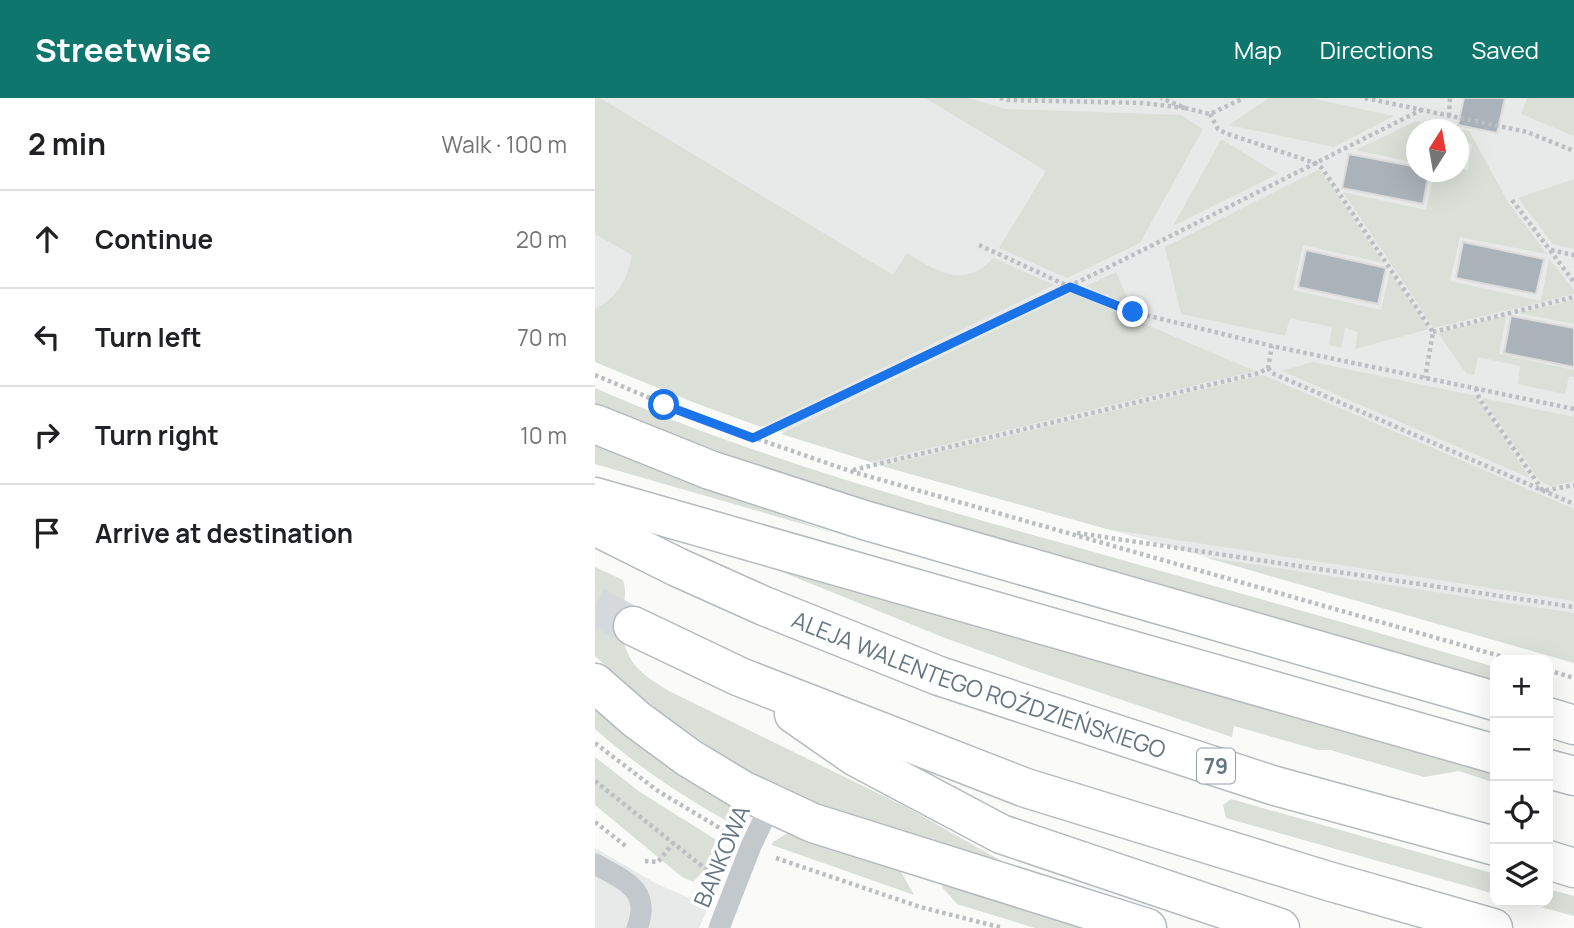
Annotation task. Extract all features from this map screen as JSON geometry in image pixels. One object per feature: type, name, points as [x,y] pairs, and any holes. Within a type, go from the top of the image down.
[{"type":"main road","points":[[595,424],[710,470],[864,520],[1490,700]]},
{"type":"main road","points":[[595,498],[1490,753]]},
{"type":"main road","name":"ALEJA WALENTEGO ROŹDZIEŃSKIEGO","points":[[595,526],[677,568],[764,606],[939,676],[1272,785],[1490,845]]},
{"type":"main road","points":[[633,626],[740,677],[1026,788],[1328,881],[1493,928]]},
{"type":"main road","points":[[740,677],[856,757],[1001,834],[1280,928]]},
{"type":"main road","points":[[595,683],[636,719],[689,758],[771,804],[841,833],[1147,928]]},
{"type":"main road","points":[[1551,718],[1574,725]]},
{"type":"main road","points":[[1553,770],[1574,776]]},
{"type":"main road","points":[[1553,861],[1574,867]]},
{"type":"lane","name":"BANKOWA","points":[[719,928],[751,846],[771,804]]},
{"type":"lane","points":[[595,864],[638,892],[642,915],[637,928]]},
{"type":"path","points":[[1000,98],[1143,103],[1210,114],[1244,98]]},
{"type":"path","points":[[1161,98],[1185,108]]},
{"type":"path","points":[[1365,98],[1527,132],[1574,151]]},
{"type":"path","points":[[1449,116],[1450,98]]},
{"type":"path","points":[[753,438],[1070,287],[1421,110]]},
{"type":"path","points":[[1210,114],[1219,129],[1225,132],[1315,163],[1322,168],[1433,332],[1425,377]]},
{"type":"path","points":[[1512,200],[1574,282]]},
{"type":"path","points":[[979,245],[1070,287],[1133,312],[1272,346],[1574,409]]},
{"type":"path","points":[[1550,250],[1574,255]]},
{"type":"path","points":[[1433,332],[1574,297]]},
{"type":"path","points":[[1268,369],[1272,346]]},
{"type":"path","points":[[850,471],[1268,369]]},
{"type":"path","points":[[1268,369],[1574,504]]},
{"type":"path","points":[[595,375],[664,405],[850,471],[1496,655]]},
{"type":"path","points":[[1476,388],[1479,398],[1543,491]]},
{"type":"path","points":[[1543,491],[1574,485]]},
{"type":"path","points":[[1059,530],[1574,607]]},
{"type":"path","points":[[1553,672],[1574,678]]},
{"type":"path","points":[[595,743],[633,774],[684,808],[769,856],[920,907],[1003,928]]},
{"type":"path","points":[[595,781],[707,869]]},
{"type":"path","points":[[595,822],[646,861],[658,862],[673,843]]},
{"type":"shaded area","points":[[595,98],[1574,98],[1574,660],[882,466],[698,404],[595,362]]},
{"type":"shaded area","points":[[595,98],[600,98],[893,275],[907,253],[940,271],[961,275],[982,268],[993,258],[1054,285],[761,427],[698,404],[595,362],[595,309],[610,299],[620,287],[632,255],[595,234]]},
{"type":"shaded area","points":[[925,98],[968,98],[1006,109],[1181,115],[1203,129],[1140,243],[1067,278],[999,248],[1046,171]]},
{"type":"shaded area","points":[[1269,98],[1310,98],[1394,116],[1334,147],[1229,125]]},
{"type":"shaded area","points":[[1527,98],[1574,98],[1574,136],[1521,114]]},
{"type":"shaded area","points":[[1406,126],[1406,161],[1356,150]]},
{"type":"shaded area","points":[[1469,131],[1508,202],[1547,254],[1460,237],[1450,281],[1541,301],[1549,259],[1574,290],[1574,294],[1434,328],[1343,192],[1426,210],[1432,182],[1469,182],[1472,144],[1469,143]]},
{"type":"shaded area","points":[[1221,140],[1278,174],[1173,226]]},
{"type":"shaded area","points":[[1320,169],[1383,263],[1303,245],[1293,290],[1381,310],[1390,272],[1429,329],[1355,349],[1358,332],[1345,328],[1341,348],[1329,345],[1332,327],[1290,318],[1285,336],[1181,314],[1165,247]]},
{"type":"shaded area","points":[[1574,179],[1574,249],[1553,244],[1518,198]]},
{"type":"shaded area","points":[[1116,272],[1130,305],[1086,286]]},
{"type":"shaded area","points":[[1072,293],[1255,371],[871,462],[781,434]]},
{"type":"shaded area","points":[[1574,300],[1574,324],[1519,313]]},
{"type":"shaded area","points":[[1506,316],[1499,354],[1574,370],[1574,377],[1569,376],[1565,394],[1518,384],[1520,366],[1478,357],[1474,375],[1466,373],[1438,333]]},
{"type":"shaded area","points":[[1313,362],[1476,396],[1530,478],[1282,371]]},
{"type":"shaded area","points":[[1263,375],[1574,509],[1574,601],[1107,529],[882,466]]},
{"type":"shaded area","points":[[595,388],[709,434],[826,474],[1490,666],[1490,680],[818,486],[595,404]]},
{"type":"shaded area","points":[[1482,398],[1574,417],[1574,481],[1551,486],[1540,481]]},
{"type":"shaded area","points":[[595,445],[726,496],[834,533],[595,464]]},
{"type":"shaded area","points":[[1204,557],[1574,613],[1574,663]]},
{"type":"shaded area","points":[[770,565],[1490,769],[1490,781],[1459,771],[1424,777],[1234,726],[1232,737],[945,638]]},
{"type":"shaded area","points":[[595,567],[623,580],[624,641],[627,653],[640,671],[673,693],[906,807],[1005,863],[886,828],[816,803],[755,774],[672,721],[595,656]]},
{"type":"shaded area","points":[[595,707],[663,762],[737,808],[738,827],[663,782],[611,743],[595,729]]},
{"type":"shaded area","points":[[595,757],[640,792],[718,841],[712,862],[693,882],[682,877],[595,805]]},
{"type":"shaded area","points":[[1231,799],[1490,873],[1490,893],[1226,818],[1223,805]]},
{"type":"shaded area","points":[[788,833],[901,872],[914,895],[772,845]]},
{"type":"shaded area","points":[[595,848],[659,885],[709,906],[699,928],[595,928]]},
{"type":"shaded area","points":[[944,884],[1087,928],[1035,928],[957,904],[942,887]]},
{"type":"shaded area","points":[[1553,890],[1574,896],[1574,916],[1541,907],[1553,907]]},
{"type":"building","points":[[1464,98],[1505,98],[1497,133],[1469,127],[1469,119],[1459,119]]},
{"type":"building","points":[[1349,154],[1406,165],[1406,182],[1427,182],[1423,204],[1342,188]]},
{"type":"building","points":[[1463,242],[1544,259],[1536,294],[1456,278]]},
{"type":"building","points":[[1306,250],[1386,268],[1378,304],[1298,287]]},
{"type":"building","points":[[1511,316],[1574,328],[1574,367],[1504,353]]},
{"type":"tunnel","points":[[595,606],[633,626]]},
{"type":"route","points":[[664,405],[753,438],[1070,287],[1133,312]]}]
